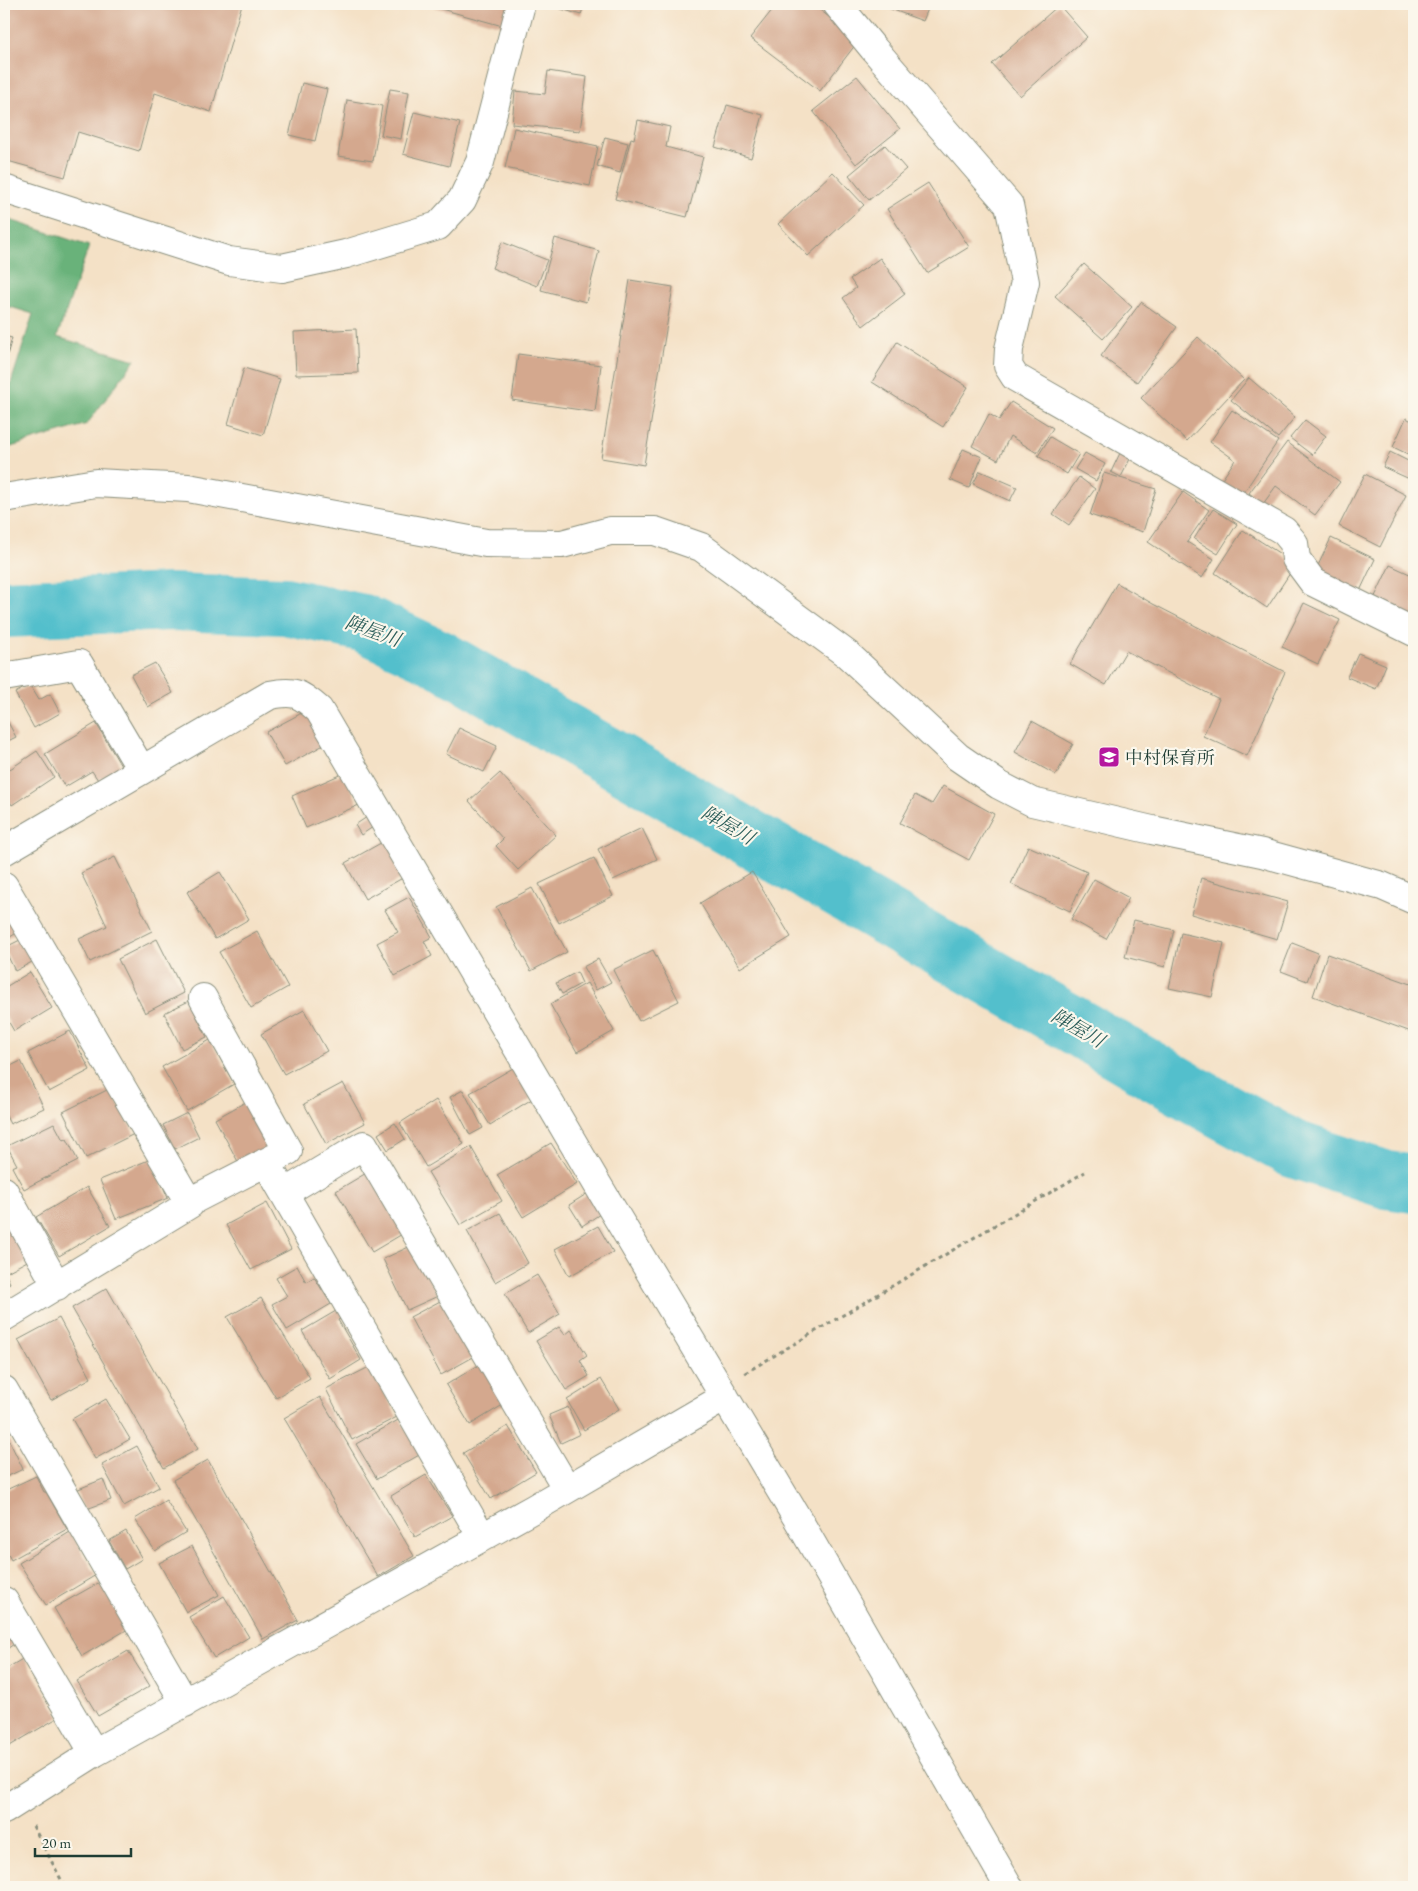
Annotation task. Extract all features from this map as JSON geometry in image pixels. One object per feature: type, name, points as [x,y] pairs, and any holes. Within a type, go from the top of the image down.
[{"type":"street","points":[[4,189],[229,261],[282,268],[346,254],[438,226],[462,200],[480,162],[521,4]]},
{"type":"street","points":[[837,4],[1008,204],[1025,282],[1009,349],[1008,366],[1015,377],[1284,532],[1294,543],[1296,560],[1313,582],[1414,632]]},
{"type":"street","points":[[4,498],[96,483],[188,488],[486,543],[562,544],[610,531],[654,531],[701,547],[848,655],[958,757],[999,785],[1032,802],[1262,854],[1382,886],[1414,900]]},
{"type":"street","points":[[4,677],[79,664],[141,769]]},
{"type":"street","points":[[4,850],[270,694],[287,691],[305,698],[319,710],[803,1528],[1010,1887]]},
{"type":"street","points":[[4,886],[189,1202]]},
{"type":"street","points":[[4,1317],[190,1204],[189,1202],[288,1152],[203,998]]},
{"type":"street","points":[[284,1193],[364,1145],[567,1489]]},
{"type":"street","points":[[266,1162],[482,1538]]},
{"type":"street","points":[[4,1191],[57,1286]]},
{"type":"street","points":[[4,1390],[185,1703]]},
{"type":"street","points":[[12,1806],[94,1753],[482,1538],[725,1397]]},
{"type":"street","points":[[4,1601],[94,1753]]},
{"type":"path","points":[[725,1397],[731,1382],[1085,1172]]},
{"type":"path","points":[[12,1806],[65,1887]]},
{"type":"green space","points":[[4,218],[89,246],[57,337],[135,360],[87,424],[4,449],[4,405],[33,314],[4,305]]},
{"type":"building","points":[[4,4],[242,4],[211,112],[155,93],[139,151],[78,132],[65,177],[4,160]]},
{"type":"building","points":[[423,4],[517,4],[510,28]]},
{"type":"building","points":[[545,4],[584,4],[581,15]]},
{"type":"building","points":[[777,4],[812,4],[859,40],[820,91],[750,38]]},
{"type":"building","points":[[890,4],[930,4],[923,21],[888,8]]},
{"type":"building","points":[[1059,5],[1087,37],[1020,96],[992,64]]},
{"type":"building","points":[[548,71],[587,77],[580,131],[512,124],[515,91],[545,94]]},
{"type":"building","points":[[857,76],[900,129],[856,164],[813,111]]},
{"type":"building","points":[[302,83],[327,89],[315,141],[289,135]]},
{"type":"building","points":[[390,89],[409,92],[401,139],[381,135]]},
{"type":"building","points":[[347,100],[382,106],[373,161],[338,156]]},
{"type":"building","points":[[727,105],[763,115],[751,158],[715,147]]},
{"type":"building","points":[[414,112],[460,123],[449,166],[403,154]]},
{"type":"building","points":[[638,120],[670,127],[666,147],[703,157],[687,217],[615,199],[631,138],[634,139]]},
{"type":"building","points":[[514,128],[598,146],[590,186],[505,168]]},
{"type":"building","points":[[605,137],[628,143],[620,173],[597,166]]},
{"type":"building","points":[[885,145],[906,169],[869,200],[849,175]]},
{"type":"building","points":[[833,172],[864,205],[808,256],[778,224]]},
{"type":"building","points":[[928,183],[969,247],[927,273],[887,209]]},
{"type":"building","points":[[555,238],[599,251],[586,302],[541,290]]},
{"type":"building","points":[[502,242],[547,260],[537,286],[492,268]]},
{"type":"building","points":[[880,258],[905,294],[863,326],[843,298],[856,288],[850,279]]},
{"type":"building","points":[[1084,264],[1132,307],[1103,339],[1055,296]]},
{"type":"building","points":[[630,280],[673,287],[644,465],[601,458]]},
{"type":"building","points":[[1141,302],[1177,327],[1137,382],[1101,356]]},
{"type":"building","points":[[356,329],[358,373],[296,375],[294,332]]},
{"type":"building","points":[[4,336],[12,338],[4,366]]},
{"type":"building","points":[[1198,337],[1244,380],[1187,441],[1141,398]]},
{"type":"building","points":[[897,342],[968,387],[943,427],[872,382]]},
{"type":"building","points":[[518,354],[601,365],[595,412],[512,400]]},
{"type":"building","points":[[244,368],[280,379],[263,435],[228,424]]},
{"type":"building","points":[[1249,378],[1295,417],[1278,438],[1231,400]]},
{"type":"building","points":[[1011,402],[1053,428],[1037,453],[1010,436],[998,460],[972,446],[989,414],[999,420]]},
{"type":"building","points":[[1232,410],[1278,441],[1238,501],[1217,487],[1235,460],[1210,442]]},
{"type":"building","points":[[1406,418],[1414,422],[1414,457],[1393,447]]},
{"type":"building","points":[[1305,420],[1326,436],[1312,455],[1290,438]]},
{"type":"building","points":[[1050,437],[1079,454],[1067,474],[1038,456]]},
{"type":"building","points":[[1287,442],[1340,482],[1315,515],[1276,486],[1263,504],[1249,493]]},
{"type":"building","points":[[963,449],[982,457],[969,488],[950,480]]},
{"type":"building","points":[[1121,451],[1131,457],[1121,477],[1111,472]]},
{"type":"building","points":[[1390,452],[1414,464],[1414,481],[1383,467]]},
{"type":"building","points":[[1085,453],[1105,464],[1096,481],[1075,469]]},
{"type":"building","points":[[980,471],[1017,487],[1010,501],[973,484]]},
{"type":"building","points":[[1104,473],[1156,489],[1143,532],[1090,515]]},
{"type":"building","points":[[1365,474],[1406,495],[1380,547],[1339,526]]},
{"type":"building","points":[[1079,477],[1095,489],[1069,525],[1053,514]]},
{"type":"building","points":[[1183,492],[1209,510],[1187,542],[1214,559],[1202,578],[1148,542]]},
{"type":"building","points":[[1213,509],[1237,524],[1218,554],[1194,539]]},
{"type":"building","points":[[1243,530],[1296,564],[1267,608],[1215,573]]},
{"type":"building","points":[[1331,538],[1375,559],[1359,593],[1315,572]]},
{"type":"building","points":[[1390,565],[1414,576],[1414,617],[1410,626],[1370,607]]},
{"type":"building","points":[[1117,583],[1153,604],[1285,672],[1247,756],[1203,736],[1219,699],[1126,651],[1106,685],[1070,664]]},
{"type":"building","points":[[1304,603],[1340,620],[1318,664],[1282,647]]},
{"type":"building","points":[[1358,653],[1386,665],[1376,689],[1347,677]]},
{"type":"building","points":[[155,663],[173,693],[148,707],[131,675]]},
{"type":"building","points":[[30,685],[39,700],[50,694],[60,713],[34,728],[15,693]]},
{"type":"building","points":[[313,707],[331,741],[285,766],[266,732]]},
{"type":"building","points":[[4,715],[16,737],[4,743]]},
{"type":"building","points":[[1032,721],[1073,744],[1056,775],[1015,752]]},
{"type":"building","points":[[96,723],[121,766],[98,780],[92,771],[65,787],[45,754]]},
{"type":"building","points":[[459,728],[497,746],[484,772],[446,754]]},
{"type":"building","points":[[37,751],[54,777],[12,805],[4,792],[4,773]]},
{"type":"building","points":[[344,773],[359,805],[306,828],[292,796]]},
{"type":"building","points":[[500,773],[556,835],[518,870],[496,846],[503,839],[469,801]]},
{"type":"building","points":[[943,786],[994,814],[969,860],[900,823],[915,795],[932,804]]},
{"type":"building","points":[[373,813],[379,823],[361,835],[355,825]]},
{"type":"building","points":[[642,828],[657,859],[613,880],[598,849]]},
{"type":"building","points":[[388,839],[408,875],[365,899],[345,863]]},
{"type":"building","points":[[1028,846],[1087,872],[1070,911],[1011,884]]},
{"type":"building","points":[[115,857],[152,931],[90,962],[79,939],[107,926],[81,873]]},
{"type":"building","points":[[594,858],[613,896],[559,923],[539,884]]},
{"type":"building","points":[[220,872],[249,919],[215,939],[187,892]]},
{"type":"building","points":[[752,872],[791,937],[740,968],[700,903]]},
{"type":"building","points":[[1201,878],[1288,902],[1277,939],[1191,914]]},
{"type":"building","points":[[1094,879],[1129,898],[1106,939],[1071,919]]},
{"type":"building","points":[[532,888],[567,952],[531,971],[496,907]]},
{"type":"building","points":[[409,897],[432,937],[424,941],[432,956],[395,976],[377,943],[398,932],[385,910]]},
{"type":"building","points":[[4,900],[21,930],[4,941]]},
{"type":"building","points":[[1134,920],[1174,930],[1165,967],[1125,957]]},
{"type":"building","points":[[257,931],[288,987],[251,1008],[219,952]]},
{"type":"building","points":[[1181,933],[1224,943],[1212,997],[1169,988]]},
{"type":"building","points":[[157,939],[184,993],[145,1013],[118,959]]},
{"type":"building","points":[[20,940],[32,962],[15,971],[4,948]]},
{"type":"building","points":[[1292,943],[1318,953],[1307,981],[1281,971]]},
{"type":"building","points":[[653,950],[679,1001],[639,1021],[613,970]]},
{"type":"building","points":[[1327,954],[1414,985],[1414,1033],[1313,996]]},
{"type":"building","points":[[598,959],[611,982],[596,990],[583,967]]},
{"type":"building","points":[[30,972],[52,1008],[14,1031],[4,1014],[4,988]]},
{"type":"building","points":[[577,972],[582,983],[562,994],[556,983]]},
{"type":"building","points":[[587,983],[614,1031],[577,1052],[550,1004]]},
{"type":"building","points":[[189,1001],[207,1037],[182,1049],[164,1013]]},
{"type":"building","points":[[304,1010],[327,1051],[284,1074],[261,1034]]},
{"type":"building","points":[[70,1031],[90,1070],[49,1092],[28,1053]]},
{"type":"building","points":[[210,1040],[234,1084],[187,1111],[162,1067]]},
{"type":"building","points":[[21,1061],[44,1108],[10,1124],[4,1112],[4,1069]]},
{"type":"building","points":[[513,1068],[532,1099],[490,1125],[470,1093]]},
{"type":"building","points":[[343,1083],[365,1123],[326,1144],[304,1104]]},
{"type":"building","points":[[111,1088],[134,1134],[86,1158],[63,1112]]},
{"type":"building","points":[[463,1090],[483,1128],[470,1135],[450,1097]]},
{"type":"building","points":[[251,1099],[279,1149],[242,1169],[215,1119]]},
{"type":"building","points":[[436,1100],[464,1144],[426,1167],[400,1123]]},
{"type":"building","points":[[187,1113],[199,1137],[175,1149],[163,1125]]},
{"type":"building","points":[[54,1123],[63,1140],[67,1139],[78,1161],[24,1189],[12,1167],[17,1165],[7,1146]]},
{"type":"building","points":[[395,1123],[405,1139],[388,1150],[378,1134]]},
{"type":"building","points":[[551,1143],[577,1184],[523,1217],[497,1175]]},
{"type":"building","points":[[471,1147],[502,1201],[460,1225],[428,1172]]},
{"type":"building","points":[[151,1159],[168,1198],[116,1219],[100,1180]]},
{"type":"building","points":[[368,1172],[404,1233],[372,1252],[336,1191]]},
{"type":"building","points":[[87,1187],[110,1226],[59,1256],[36,1217]]},
{"type":"building","points":[[588,1193],[600,1214],[582,1226],[569,1205]]},
{"type":"building","points":[[267,1203],[291,1249],[251,1270],[226,1225]]},
{"type":"building","points":[[500,1213],[528,1263],[495,1282],[467,1231]]},
{"type":"building","points":[[11,1222],[31,1259],[5,1273],[10,1283],[4,1286],[4,1226]]},
{"type":"building","points":[[598,1226],[613,1252],[569,1276],[555,1249]]},
{"type":"building","points":[[413,1245],[438,1296],[407,1310],[383,1259]]},
{"type":"building","points":[[297,1266],[306,1282],[314,1277],[331,1304],[287,1330],[272,1304],[287,1296],[276,1278]]},
{"type":"building","points":[[537,1275],[560,1314],[528,1333],[505,1294]]},
{"type":"building","points":[[107,1288],[198,1449],[164,1468],[72,1308]]},
{"type":"building","points":[[261,1298],[310,1378],[276,1398],[227,1317]]},
{"type":"building","points":[[444,1299],[475,1356],[441,1375],[410,1317]]},
{"type":"building","points":[[341,1308],[346,1316],[338,1320],[361,1360],[330,1379],[302,1331]]},
{"type":"building","points":[[59,1318],[91,1378],[51,1400],[18,1340]]},
{"type":"building","points":[[559,1327],[565,1335],[571,1330],[587,1355],[580,1360],[589,1376],[566,1390],[536,1341]]},
{"type":"building","points":[[482,1363],[506,1403],[470,1425],[446,1385]]},
{"type":"building","points":[[371,1366],[397,1417],[352,1440],[326,1389]]},
{"type":"building","points":[[601,1379],[619,1409],[584,1430],[567,1400]]},
{"type":"building","points":[[320,1397],[414,1556],[378,1577],[284,1418]]},
{"type":"building","points":[[106,1399],[130,1439],[95,1459],[72,1419]]},
{"type":"building","points":[[568,1407],[580,1434],[561,1443],[549,1415]]},
{"type":"building","points":[[400,1419],[421,1454],[377,1479],[356,1444]]},
{"type":"building","points":[[508,1426],[536,1472],[491,1499],[463,1453]]},
{"type":"building","points":[[4,1430],[23,1469],[4,1478]]},
{"type":"building","points":[[137,1446],[159,1487],[124,1506],[102,1465]]},
{"type":"building","points":[[208,1460],[298,1620],[263,1639],[173,1480]]},
{"type":"building","points":[[426,1475],[452,1516],[415,1537],[391,1496]]},
{"type":"building","points":[[36,1476],[67,1529],[11,1560],[4,1547],[4,1491]]},
{"type":"building","points":[[103,1479],[111,1500],[84,1510],[76,1490]]},
{"type":"building","points":[[166,1500],[186,1532],[155,1551],[135,1519]]},
{"type":"building","points":[[126,1531],[142,1559],[125,1569],[109,1541]]},
{"type":"building","points":[[70,1532],[96,1575],[46,1605],[19,1563]]},
{"type":"building","points":[[192,1546],[219,1595],[186,1612],[159,1563]]},
{"type":"building","points":[[100,1582],[128,1629],[82,1656],[54,1608]]},
{"type":"building","points":[[224,1596],[249,1637],[214,1658],[189,1617]]},
{"type":"building","points":[[4,1628],[14,1644],[4,1651]]},
{"type":"building","points":[[128,1651],[150,1686],[98,1716],[77,1681]]},
{"type":"building","points":[[24,1658],[59,1717],[8,1747],[4,1741],[4,1670]]},
{"type":"waterway","name":"陣屋川","points":[[4,609],[171,602],[285,606],[363,623],[440,659],[1205,1101],[1293,1149],[1387,1180],[1414,1184]]},
{"type":"place","name":"中村保育所","points":[[1109,757]]}]
